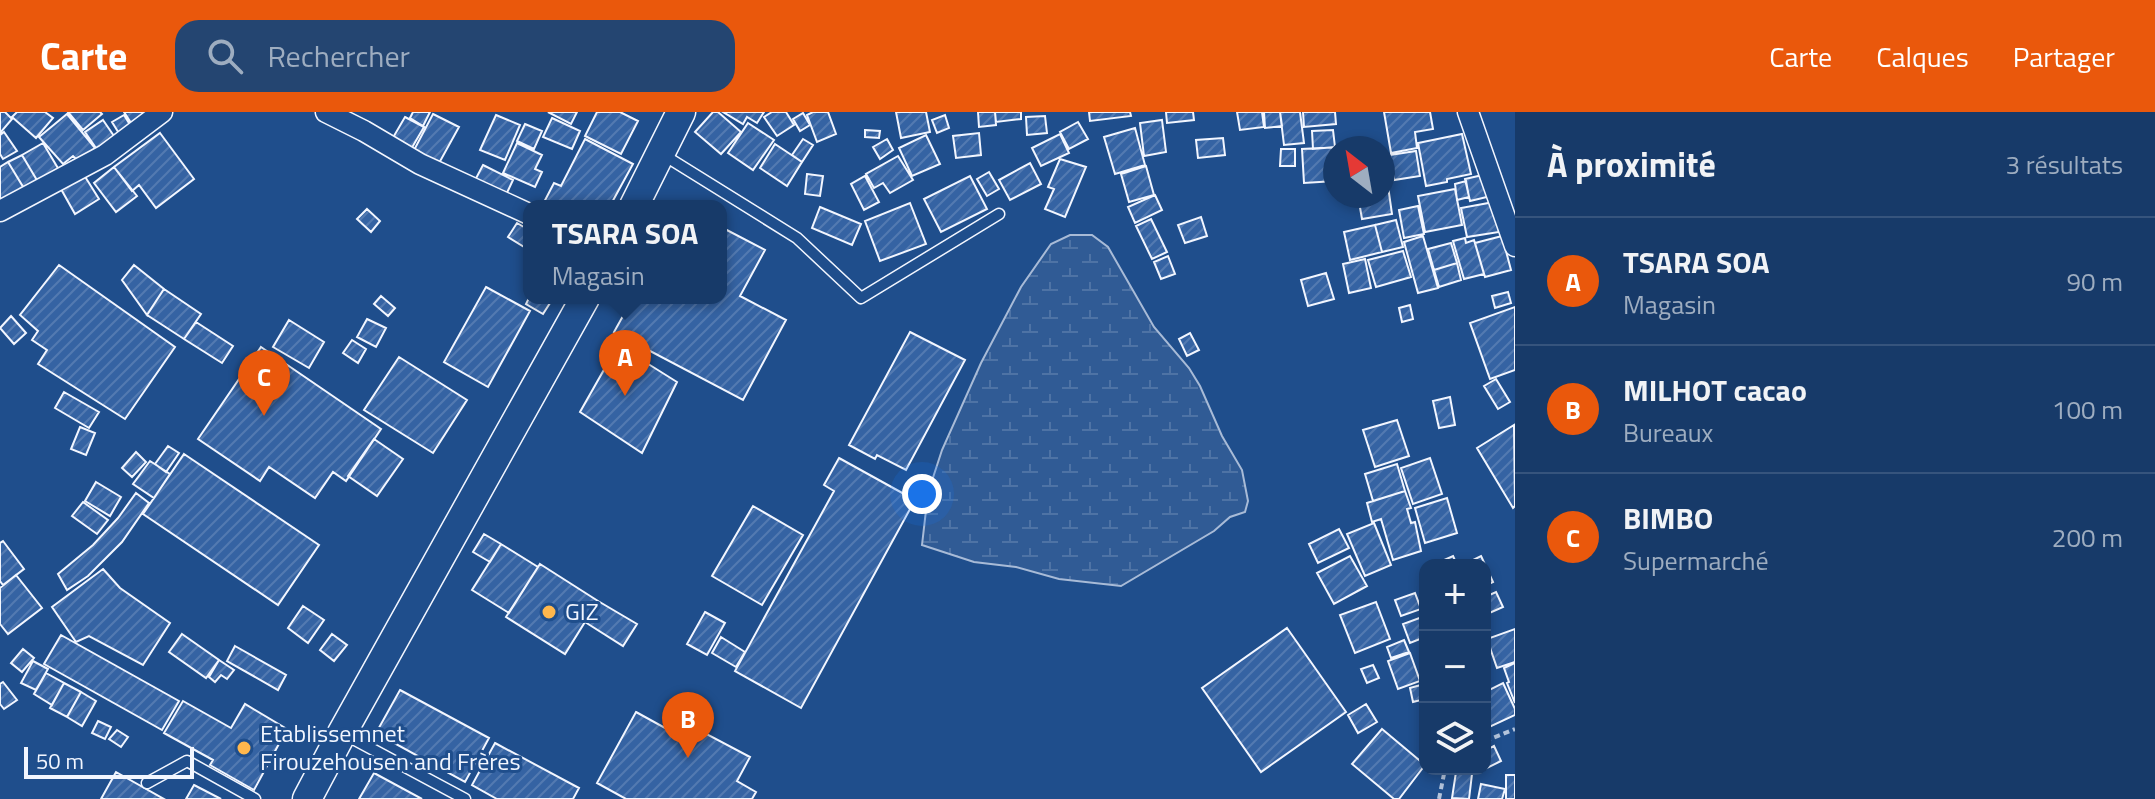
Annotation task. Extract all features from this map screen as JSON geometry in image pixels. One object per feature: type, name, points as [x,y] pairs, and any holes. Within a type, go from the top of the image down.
[{"type":"main road","points":[[637,200],[681,112]]},
{"type":"main road","points":[[307,799],[582,304]]},
{"type":"street","points":[[0,211],[105,155],[162,112]]},
{"type":"street","points":[[326,112],[420,164],[523,211]]},
{"type":"street","points":[[1468,112],[1515,246]]},
{"type":"lane","points":[[661,153],[797,238],[861,298],[999,214]]},
{"type":"lane","points":[[342,733],[465,799]]},
{"type":"lane","points":[[147,783],[187,761],[255,799]]},
{"type":"path","points":[[1491,739],[1515,729]]},
{"type":"path","points":[[1439,799],[1444,775]]},
{"type":"green space","points":[[1070,235],[1092,235],[1108,247],[1154,327],[1189,368],[1242,470],[1248,501],[1245,512],[1230,517],[1214,531],[1121,586],[1059,579],[1016,567],[974,562],[922,545],[928,493],[942,450],[981,363],[1021,287],[1051,244]]},
{"type":"building","points":[[0,112],[5,112],[12,119],[0,133]]},
{"type":"building","points":[[17,112],[45,112],[53,118],[36,138],[12,117]]},
{"type":"building","points":[[68,112],[100,112],[102,114],[83,130]]},
{"type":"building","points":[[124,112],[150,112],[133,126]]},
{"type":"building","points":[[413,112],[430,112],[423,126],[410,118]]},
{"type":"building","points":[[548,112],[577,112],[571,124]]},
{"type":"building","points":[[597,112],[620,112],[638,121],[621,154],[585,136]]},
{"type":"building","points":[[713,112],[718,112],[741,132],[721,154],[695,132]]},
{"type":"building","points":[[723,112],[764,112],[757,123],[747,117],[743,124]]},
{"type":"building","points":[[772,112],[786,112],[794,125],[777,136],[764,117]]},
{"type":"building","points":[[828,112],[836,134],[817,142],[807,115]]},
{"type":"building","points":[[896,112],[926,112],[930,132],[901,138]]},
{"type":"building","points":[[978,112],[995,112],[996,125],[979,127]]},
{"type":"building","points":[[995,112],[1021,112],[1021,119],[996,122]]},
{"type":"building","points":[[1089,112],[1130,112],[1131,116],[1090,121]]},
{"type":"building","points":[[1166,112],[1193,112],[1194,120],[1167,123]]},
{"type":"building","points":[[1237,112],[1262,112],[1264,127],[1240,130]]},
{"type":"building","points":[[1264,112],[1280,112],[1282,126],[1265,128]]},
{"type":"building","points":[[1280,112],[1300,112],[1304,143],[1284,145]]},
{"type":"building","points":[[1303,112],[1335,112],[1336,124],[1304,127]]},
{"type":"building","points":[[1384,112],[1430,112],[1433,129],[1415,132],[1417,148],[1395,152],[1395,136],[1388,136]]},
{"type":"building","points":[[803,113],[810,125],[800,131],[793,119]]},
{"type":"building","points":[[67,114],[95,148],[79,162],[73,156],[63,164],[39,137]]},
{"type":"building","points":[[433,114],[459,127],[438,165],[413,152]]},
{"type":"building","points":[[124,115],[132,128],[120,135],[112,122]]},
{"type":"building","points":[[496,115],[520,125],[505,160],[480,150]]},
{"type":"building","points":[[945,115],[949,128],[937,133],[932,120]]},
{"type":"building","points":[[1045,116],[1047,133],[1027,135],[1026,117]]},
{"type":"building","points":[[405,117],[424,127],[410,151],[391,141]]},
{"type":"building","points":[[552,118],[580,131],[572,149],[543,137]]},
{"type":"building","points":[[103,120],[116,139],[98,151],[85,132]]},
{"type":"building","points":[[1162,120],[1166,152],[1144,156],[1140,123]]},
{"type":"building","points":[[1078,122],[1088,139],[1069,149],[1060,132]]},
{"type":"building","points":[[748,123],[774,140],[753,170],[728,153]]},
{"type":"building","points":[[525,124],[542,131],[534,149],[517,141]]},
{"type":"building","points":[[1135,128],[1145,165],[1115,174],[1104,137]]},
{"type":"building","points":[[865,130],[880,131],[879,138],[865,137]]},
{"type":"building","points":[[1333,130],[1334,136],[1323,136],[1323,148],[1313,149],[1312,131]]},
{"type":"building","points":[[4,132],[17,151],[3,159],[0,135]]},
{"type":"building","points":[[160,133],[194,179],[156,208],[139,185],[132,191],[114,167]]},
{"type":"building","points":[[979,133],[981,155],[956,158],[953,136]]},
{"type":"building","points":[[1060,134],[1069,153],[1041,166],[1032,148]]},
{"type":"building","points":[[1462,134],[1471,174],[1426,186],[1418,143]]},
{"type":"building","points":[[926,135],[940,164],[912,176],[899,148]]},
{"type":"building","points":[[1223,138],[1225,155],[1198,158],[1196,140]]},
{"type":"building","points":[[585,139],[633,164],[613,200],[545,200],[554,183],[561,186]]},
{"type":"building","points":[[803,139],[813,145],[802,162],[792,155]]},
{"type":"building","points":[[887,139],[893,150],[880,159],[873,147]]},
{"type":"building","points":[[43,143],[59,170],[38,182],[22,155]]},
{"type":"building","points":[[517,143],[542,155],[535,169],[542,172],[535,187],[503,173]]},
{"type":"building","points":[[775,144],[802,162],[787,186],[760,168]]},
{"type":"building","points":[[1323,148],[1323,182],[1304,183],[1302,149]]},
{"type":"building","points":[[1281,149],[1295,149],[1295,166],[1280,166]]},
{"type":"building","points":[[1416,151],[1420,176],[1395,180],[1395,154]]},
{"type":"building","points":[[22,155],[38,182],[25,190],[8,162]]},
{"type":"building","points":[[898,156],[913,180],[890,193],[883,183],[874,188],[866,174]]},
{"type":"building","points":[[1060,159],[1086,167],[1065,217],[1045,209],[1054,189],[1048,187]]},
{"type":"building","points":[[8,162],[25,190],[0,204],[0,167]]},
{"type":"building","points":[[1030,163],[1041,184],[1010,200],[999,180]]},
{"type":"building","points":[[483,165],[513,180],[504,199],[473,184]]},
{"type":"building","points":[[1146,166],[1154,195],[1129,202],[1121,174]]},
{"type":"building","points":[[114,167],[137,196],[116,212],[94,183]]},
{"type":"building","points":[[989,172],[999,189],[987,196],[977,179]]},
{"type":"building","points":[[807,174],[823,176],[820,196],[805,194]]},
{"type":"building","points":[[1487,174],[1491,196],[1470,201],[1465,179]]},
{"type":"building","points":[[84,175],[99,199],[75,214],[61,189]]},
{"type":"building","points":[[865,176],[879,202],[864,210],[851,184]]},
{"type":"building","points":[[970,176],[987,209],[941,232],[924,199]]},
{"type":"building","points":[[1466,181],[1469,197],[1457,200],[1455,184]]},
{"type":"building","points":[[1455,189],[1462,225],[1425,232],[1418,196]]},
{"type":"building","points":[[1155,195],[1162,210],[1135,223],[1128,207]]},
{"type":"building","points":[[1494,202],[1499,232],[1467,237],[1461,208]]},
{"type":"building","points":[[910,203],[926,244],[880,261],[865,221]]},
{"type":"building","points":[[1418,206],[1424,234],[1404,238],[1399,210]]},
{"type":"building","points":[[820,207],[861,224],[852,245],[812,228]]},
{"type":"building","points":[[1360,208],[1391,208],[1392,214],[1362,219]]},
{"type":"building","points":[[367,209],[380,221],[371,232],[357,219]]},
{"type":"building","points":[[1201,217],[1207,236],[1185,243],[1178,225]]},
{"type":"building","points":[[1151,219],[1167,252],[1152,259],[1136,226]]},
{"type":"building","points":[[1396,220],[1403,247],[1382,252],[1375,225]]},
{"type":"building","points":[[517,223],[523,226],[523,246],[508,237]]},
{"type":"building","points":[[1375,225],[1382,252],[1350,260],[1344,232]]},
{"type":"building","points":[[727,230],[765,250],[740,296],[786,320],[743,400],[614,332],[630,304],[727,304]]},
{"type":"building","points":[[1423,236],[1438,288],[1418,293],[1404,242]]},
{"type":"building","points":[[1502,236],[1511,270],[1485,277],[1475,243]]},
{"type":"building","points":[[1465,238],[1466,243],[1474,240],[1484,274],[1464,279],[1453,241]]},
{"type":"building","points":[[1451,243],[1457,263],[1434,270],[1428,249]]},
{"type":"building","points":[[1403,251],[1411,277],[1376,287],[1368,260]]},
{"type":"building","points":[[1168,256],[1175,274],[1161,279],[1154,262]]},
{"type":"building","points":[[1365,259],[1371,288],[1349,293],[1343,264]]},
{"type":"building","points":[[1457,263],[1461,280],[1439,287],[1434,270]]},
{"type":"building","points":[[59,265],[175,347],[125,419],[38,364],[47,350],[32,340],[38,331],[20,315]]},
{"type":"building","points":[[134,265],[164,289],[147,315],[122,280]]},
{"type":"building","points":[[1326,273],[1334,299],[1308,306],[1301,280]]},
{"type":"building","points":[[486,287],[530,311],[488,387],[444,362]]},
{"type":"building","points":[[164,289],[201,314],[184,339],[147,315]]},
{"type":"building","points":[[1508,292],[1511,303],[1495,308],[1492,296]]},
{"type":"building","points":[[381,296],[395,308],[388,316],[374,304]]},
{"type":"building","points":[[526,304],[549,304],[543,314]]},
{"type":"building","points":[[1410,305],[1413,319],[1402,322],[1399,308]]},
{"type":"building","points":[[1515,307],[1515,370],[1490,379],[1470,323]]},
{"type":"building","points":[[11,316],[26,333],[14,344],[0,328]]},
{"type":"building","points":[[367,319],[386,328],[376,347],[357,337]]},
{"type":"building","points":[[289,320],[324,342],[309,368],[273,347]]},
{"type":"building","points":[[196,322],[233,346],[222,363],[184,339]]},
{"type":"building","points":[[910,332],[965,360],[906,470],[849,445]]},
{"type":"building","points":[[1190,333],[1199,350],[1187,356],[1179,339]]},
{"type":"building","points":[[352,340],[366,349],[358,363],[343,353]]},
{"type":"building","points":[[618,345],[677,382],[642,453],[580,412]]},
{"type":"building","points":[[261,347],[381,429],[346,481],[333,472],[315,498],[269,467],[260,481],[198,439]]},
{"type":"building","points":[[399,357],[467,400],[433,453],[364,410]]},
{"type":"building","points":[[1496,379],[1510,402],[1498,409],[1484,386]]},
{"type":"building","points":[[64,392],[99,412],[89,428],[55,408]]},
{"type":"building","points":[[1450,397],[1455,425],[1439,428],[1433,401]]},
{"type":"building","points":[[1397,420],[1409,456],[1375,467],[1363,430]]},
{"type":"building","points":[[1514,425],[1515,506],[1513,508],[1477,448]]},
{"type":"building","points":[[80,427],[95,433],[86,455],[71,449]]},
{"type":"building","points":[[374,439],[403,459],[377,496],[348,476]]},
{"type":"building","points":[[168,446],[179,453],[166,472],[155,464]]},
{"type":"building","points":[[136,452],[146,462],[132,477],[122,468]]},
{"type":"building","points":[[184,454],[319,545],[278,605],[143,514]]},
{"type":"building","points":[[839,458],[915,500],[801,708],[735,671],[834,491],[824,485]]},
{"type":"building","points":[[1430,458],[1442,494],[1413,504],[1401,468]]},
{"type":"building","points":[[150,461],[170,474],[154,498],[133,484]]},
{"type":"building","points":[[1397,464],[1405,491],[1373,501],[1365,474]]},
{"type":"building","points":[[96,482],[121,497],[110,516],[85,501]]},
{"type":"building","points":[[1405,491],[1411,508],[1407,509],[1411,523],[1415,522],[1421,551],[1393,560],[1381,519],[1372,522],[1367,503]]},
{"type":"building","points":[[136,493],[149,503],[122,542],[88,576],[67,590],[58,574],[93,545]]},
{"type":"building","points":[[1447,498],[1457,533],[1425,543],[1415,508]]},
{"type":"building","points":[[83,502],[108,520],[97,534],[72,516]]},
{"type":"building","points":[[753,506],[803,535],[762,605],[712,576]]},
{"type":"building","points":[[1374,523],[1391,565],[1365,576],[1347,534]]},
{"type":"building","points":[[1339,529],[1349,548],[1318,563],[1309,544]]},
{"type":"building","points":[[484,534],[501,544],[490,562],[473,552]]},
{"type":"building","points":[[3,541],[24,569],[3,585],[0,581],[0,543]]},
{"type":"building","points":[[501,544],[538,567],[509,613],[472,590]]},
{"type":"building","points":[[1350,556],[1367,586],[1334,604],[1317,573]]},
{"type":"building","points":[[540,564],[598,601],[565,654],[506,617]]},
{"type":"building","points":[[103,569],[120,588],[170,623],[143,665],[89,636],[76,642],[52,607]]},
{"type":"building","points":[[16,575],[42,608],[8,634],[0,624],[0,588]]},
{"type":"building","points":[[1496,592],[1503,607],[1491,612],[1491,594]]},
{"type":"building","points":[[1415,593],[1419,610],[1401,616],[1395,600]]},
{"type":"building","points":[[598,601],[637,624],[623,646],[585,622]]},
{"type":"building","points":[[1376,602],[1390,639],[1355,653],[1340,615]]},
{"type":"building","points":[[303,606],[324,620],[308,643],[288,628]]},
{"type":"building","points":[[705,612],[725,623],[707,655],[687,644]]},
{"type":"building","points":[[1419,618],[1419,639],[1410,643],[1403,624]]},
{"type":"building","points":[[1287,628],[1346,712],[1261,772],[1202,688]]},
{"type":"building","points":[[1515,629],[1515,662],[1497,668],[1491,651],[1491,638]]},
{"type":"building","points":[[182,634],[219,660],[206,678],[169,652]]},
{"type":"building","points":[[332,634],[347,645],[334,661],[320,650]]},
{"type":"building","points":[[61,635],[179,701],[162,730],[44,664]]},
{"type":"building","points":[[721,637],[745,652],[736,667],[712,653]]},
{"type":"building","points":[[1404,640],[1409,652],[1391,658],[1387,647]]},
{"type":"building","points":[[235,646],[286,675],[278,690],[227,661]]},
{"type":"building","points":[[23,649],[34,658],[22,672],[11,663]]},
{"type":"building","points":[[1410,653],[1419,681],[1398,689],[1388,661]]},
{"type":"building","points":[[219,660],[234,670],[227,679],[221,675],[215,682],[209,677]]},
{"type":"building","points":[[33,661],[48,669],[36,690],[21,683]]},
{"type":"building","points":[[1515,663],[1515,703],[1504,668]]},
{"type":"building","points":[[1373,665],[1379,678],[1367,683],[1361,669]]},
{"type":"building","points":[[46,673],[64,683],[52,705],[34,694]]},
{"type":"building","points":[[3,682],[17,700],[4,709],[0,704],[0,684]]},
{"type":"building","points":[[64,683],[81,692],[67,717],[50,708]]},
{"type":"building","points":[[1503,683],[1515,715],[1491,726],[1491,703],[1491,689]]},
{"type":"building","points":[[1419,685],[1419,700],[1413,702],[1410,688]]},
{"type":"building","points":[[400,690],[489,738],[465,782],[376,733]]},
{"type":"building","points":[[81,692],[96,701],[82,726],[67,717]]},
{"type":"building","points":[[183,701],[231,728],[245,704],[287,729],[254,790],[210,765],[213,760],[164,733]]},
{"type":"building","points":[[1366,704],[1377,722],[1358,733],[1348,715]]},
{"type":"building","points":[[636,712],[694,744],[701,731],[750,757],[737,781],[756,792],[752,799],[626,799],[597,783]]},
{"type":"building","points":[[98,721],[111,727],[105,739],[92,733]]},
{"type":"building","points":[[1382,729],[1419,760],[1419,773],[1399,799],[1394,799],[1352,764]]},
{"type":"building","points":[[117,730],[128,737],[121,747],[109,739]]},
{"type":"building","points":[[495,743],[579,788],[573,799],[497,799],[472,785]]},
{"type":"building","points":[[1494,746],[1501,761],[1491,766],[1491,748]]},
{"type":"building","points":[[116,772],[164,799],[101,799]]},
{"type":"building","points":[[374,773],[422,799],[359,799]]},
{"type":"building","points":[[1456,775],[1472,775],[1469,799],[1452,798]]},
{"type":"building","points":[[1506,775],[1515,775],[1515,799],[1506,799]]},
{"type":"building","points":[[1481,784],[1505,789],[1502,799],[1478,799]]},
{"type":"building","points":[[194,785],[221,799],[186,799]]},
{"type":"place","name":"TSARA SOA","points":[[625,396]]},
{"type":"place","name":"BIMBO","points":[[264,416]]},
{"type":"place","name":"GIZ","points":[[549,612]]},
{"type":"place","name":"Etablissemnet Firouzehousen and Frères","points":[[244,748]]},
{"type":"place","name":"MILHOT cacao","points":[[688,758]]}]
